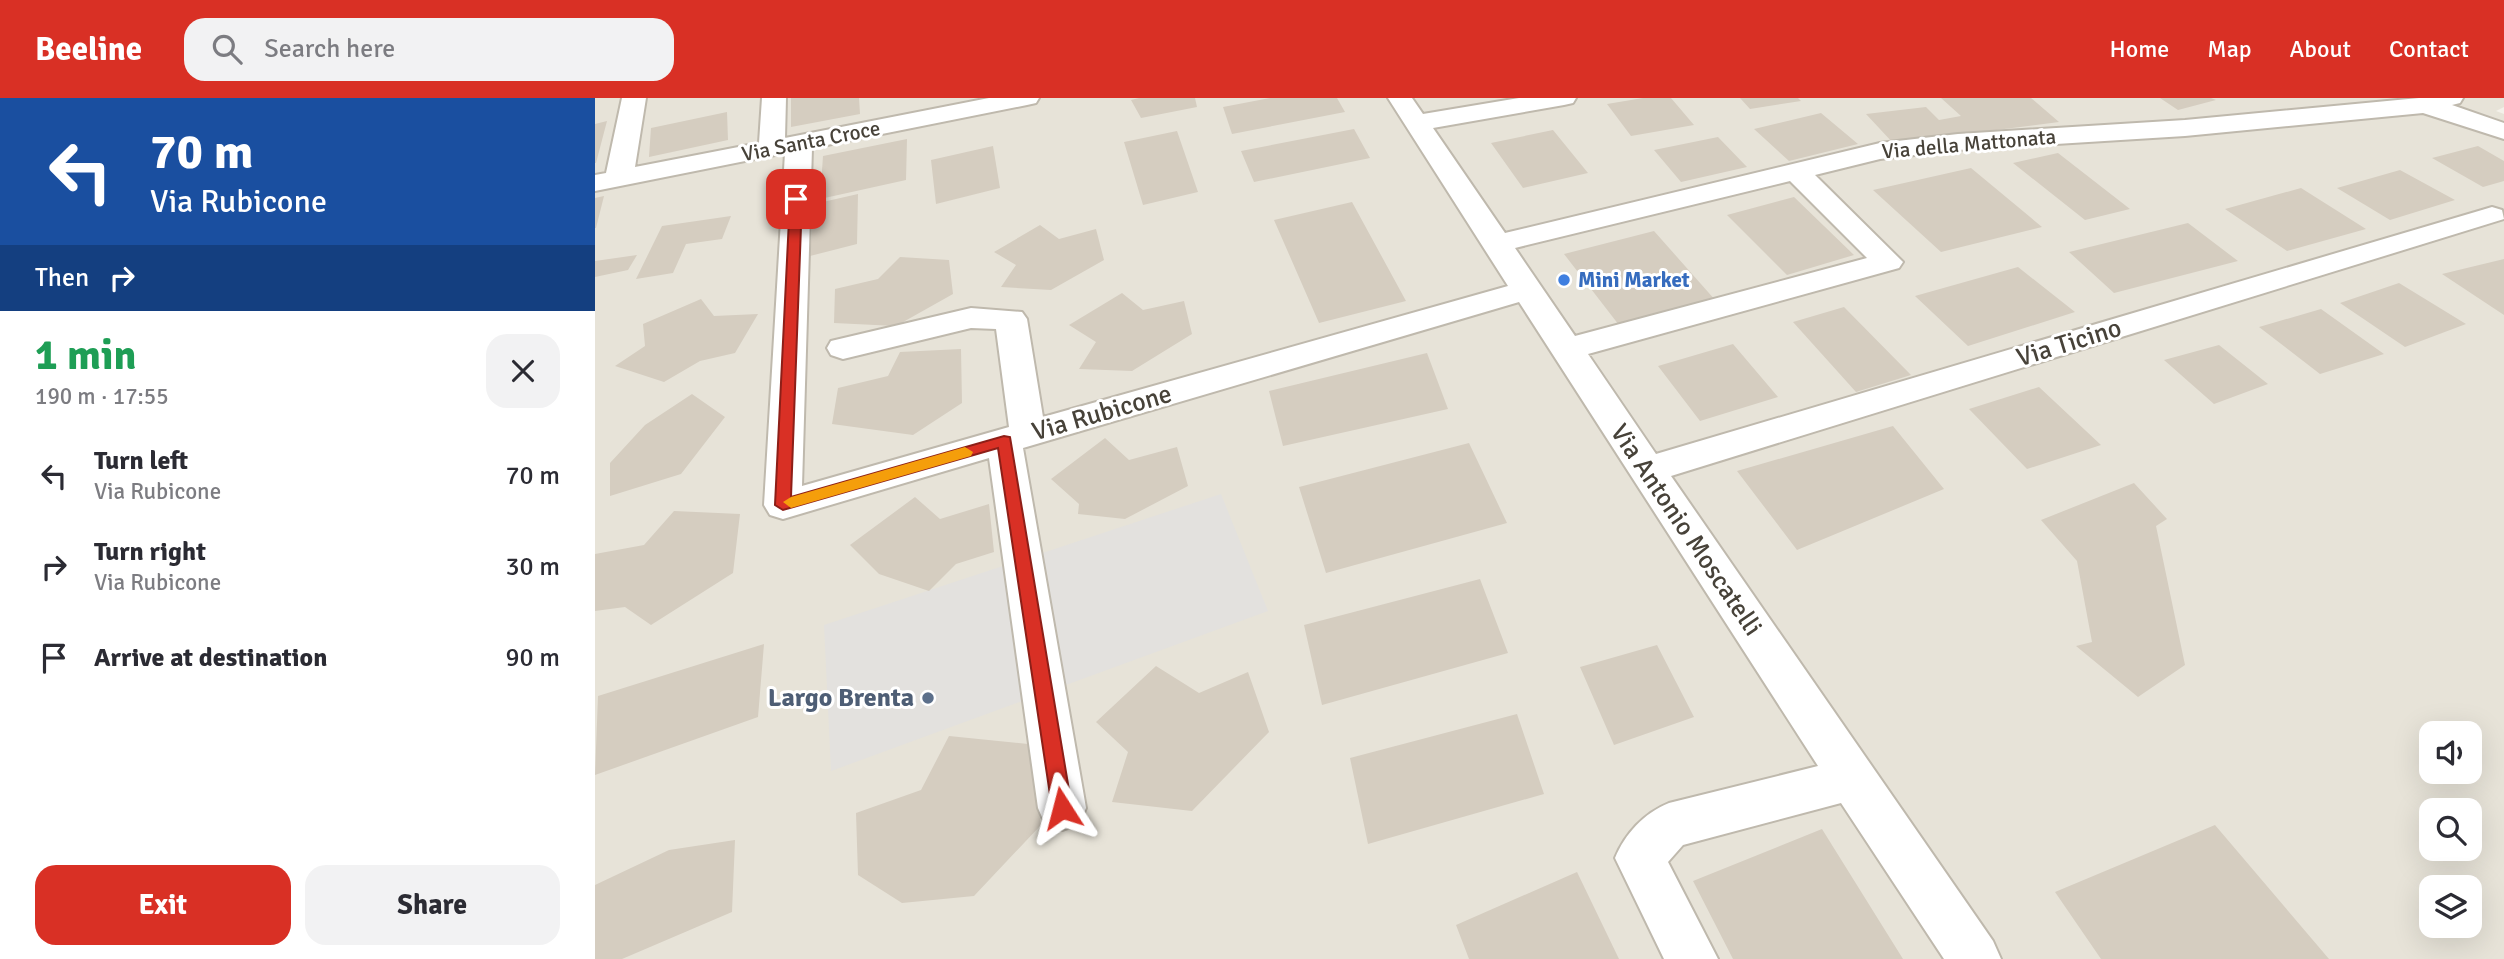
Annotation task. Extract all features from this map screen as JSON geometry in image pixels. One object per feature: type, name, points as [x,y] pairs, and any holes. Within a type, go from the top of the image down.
[{"type":"street","points":[[607,180],[634,98]]},
{"type":"street","points":[[774,98],[785,146]]},
{"type":"street","name":"Via Santa Croce","points":[[607,180],[1027,98]]},
{"type":"street","points":[[1408,110],[1565,98]]},
{"type":"street","name":"Via della Mattonata","points":[[1496,244],[1880,151],[1958,142],[2185,128],[2425,105],[2451,98]]},
{"type":"street","points":[[2425,105],[2504,131]]},
{"type":"street","name":"Via Antonio Moscatelli","points":[[1408,110],[1852,779],[1975,959]]},
{"type":"street","name":"Via Rubicone","points":[[785,146],[783,505],[1527,290]]},
{"type":"street","points":[[1566,349],[1888,262],[1796,171]]},
{"type":"street","name":"Via Ticino","points":[[1647,470],[2492,216]]},
{"type":"street","points":[[843,348],[971,317],[1011,319],[1016,438],[1062,808]]},
{"type":"street","points":[[1692,959],[1639,858],[1668,826],[1852,779]]},
{"type":"shaded area","points":[[595,98],[2504,98],[2504,107],[2496,111],[2504,114],[2504,959],[595,959]]},
{"type":"shaded area","name":"Largo Brenta","points":[[1221,494],[1268,611],[831,771],[824,625]]},
{"type":"building","points":[[791,98],[859,98],[860,114],[791,127]]},
{"type":"building","points":[[1195,98],[1197,107],[1141,118],[1131,100]]},
{"type":"building","points":[[1270,98],[1337,98],[1345,112],[1232,134],[1223,107]]},
{"type":"building","points":[[1643,98],[1671,98],[1694,125],[1631,136],[1607,104]]},
{"type":"building","points":[[1740,98],[1798,98],[1801,101],[1750,109]]},
{"type":"building","points":[[1941,98],[2031,98],[2059,122],[1893,143],[1866,114],[1926,107],[1939,120],[1961,116]]},
{"type":"building","points":[[2160,98],[2211,98],[2216,100],[2178,110]]},
{"type":"building","points":[[727,112],[728,140],[649,157],[651,128]]},
{"type":"building","points":[[1821,113],[1858,144],[1789,161],[1754,129]]},
{"type":"building","points":[[607,121],[596,163],[595,163],[595,124]]},
{"type":"building","points":[[1354,129],[1370,158],[1254,182],[1241,151]]},
{"type":"building","points":[[1553,130],[1588,173],[1523,188],[1491,143]]},
{"type":"building","points":[[1177,131],[1198,192],[1143,205],[1124,142]]},
{"type":"building","points":[[1718,137],[1747,167],[1681,182],[1654,150]]},
{"type":"building","points":[[907,139],[906,180],[820,199],[823,156]]},
{"type":"building","points":[[993,146],[1000,188],[936,204],[931,160]]},
{"type":"building","points":[[2478,146],[2504,161],[2504,181],[2483,187],[2432,158]]},
{"type":"building","points":[[2058,153],[2130,209],[2085,220],[2013,163]]},
{"type":"building","points":[[1971,168],[2042,227],[1941,252],[1873,190]]},
{"type":"building","points":[[2400,170],[2455,200],[2390,220],[2337,188]]},
{"type":"building","points":[[2301,188],[2366,229],[2287,251],[2225,209]]},
{"type":"building","points":[[858,194],[857,244],[810,256],[814,204]]},
{"type":"building","points":[[604,196],[596,228],[595,228],[595,198]]},
{"type":"building","points":[[1794,197],[1854,255],[1787,275],[1727,215]]},
{"type":"building","points":[[1352,202],[1406,301],[1319,323],[1274,220]]},
{"type":"building","points":[[731,216],[722,239],[686,244],[673,273],[636,279],[662,226]]},
{"type":"building","points":[[2188,223],[2238,261],[2114,293],[2069,252]]},
{"type":"building","points":[[1040,225],[1059,239],[1096,229],[1104,260],[1051,290],[1001,287],[1016,265],[994,252]]},
{"type":"building","points":[[1654,231],[1716,301],[1622,329],[1564,254]]},
{"type":"building","points":[[637,255],[628,270],[595,277],[595,261]]},
{"type":"building","points":[[900,257],[949,260],[953,294],[896,326],[834,323],[835,289],[878,279]]},
{"type":"building","points":[[2504,259],[2504,315],[2442,274]]},
{"type":"building","points":[[2018,267],[2075,312],[1968,346],[1915,296]]},
{"type":"building","points":[[2399,283],[2466,324],[2405,347],[2340,303]]},
{"type":"building","points":[[1122,293],[1143,310],[1184,301],[1192,334],[1132,371],[1079,369],[1096,342],[1069,325]]},
{"type":"building","points":[[701,299],[714,316],[758,314],[735,353],[700,361],[664,382],[615,366],[645,346],[643,324]]},
{"type":"building","points":[[1844,307],[1911,375],[1856,392],[1793,322]]},
{"type":"building","points":[[2321,309],[2384,354],[2320,374],[2259,327]]},
{"type":"building","points":[[1733,344],[1778,397],[1700,421],[1658,366]]},
{"type":"building","points":[[2219,345],[2268,384],[2214,404],[2164,360]]},
{"type":"building","points":[[961,349],[962,403],[913,435],[832,424],[838,388],[888,376],[900,352]]},
{"type":"building","points":[[1427,353],[1448,409],[1283,446],[1269,391]]},
{"type":"building","points":[[2039,387],[2101,445],[2027,469],[1969,409]]},
{"type":"building","points":[[692,394],[725,417],[681,474],[610,496],[610,463],[645,425]]},
{"type":"building","points":[[1893,426],[1944,489],[1797,550],[1737,471]]},
{"type":"building","points":[[1105,438],[1129,460],[1177,447],[1188,486],[1125,519],[1078,514],[1079,504],[1051,479]]},
{"type":"building","points":[[1469,443],[1507,523],[1326,573],[1299,487]]},
{"type":"building","points":[[2134,483],[2167,519],[2156,526],[2185,665],[2138,697],[2076,646],[2092,642],[2077,561],[2041,520]]},
{"type":"building","points":[[915,497],[940,519],[989,504],[994,552],[956,564],[929,591],[879,574],[850,545]]},
{"type":"building","points":[[674,511],[740,514],[733,573],[651,625],[625,607],[595,611],[595,554],[644,545]]},
{"type":"building","points":[[1480,579],[1508,653],[1322,705],[1304,625]]},
{"type":"building","points":[[764,644],[758,717],[595,775],[598,696]]},
{"type":"building","points":[[1657,645],[1694,717],[1614,745],[1580,667]]},
{"type":"building","points":[[1156,666],[1199,693],[1248,672],[1269,732],[1192,811],[1112,802],[1128,752],[1096,722]]},
{"type":"building","points":[[1517,714],[1544,794],[1368,844],[1350,758]]},
{"type":"building","points":[[949,736],[1028,744],[1041,825],[974,896],[902,903],[858,875],[856,813],[921,790]]},
{"type":"building","points":[[2215,825],[2329,959],[2101,959],[2055,892]]},
{"type":"building","points":[[1822,829],[1903,959],[1733,959],[1693,881]]},
{"type":"building","points":[[735,840],[732,912],[622,959],[595,959],[595,885],[669,850]]},
{"type":"building","points":[[1577,872],[1619,959],[1469,959],[1456,925]]},
{"type":"slow traffic","points":[[791,502],[965,452]]},
{"type":"place","name":"Mini Market","points":[[1564,280]]},
{"type":"place","name":"Largo Brenta","points":[[928,698]]},
{"type":"route","points":[[796,199],[783,505],[1004,441],[1062,808]]}]
